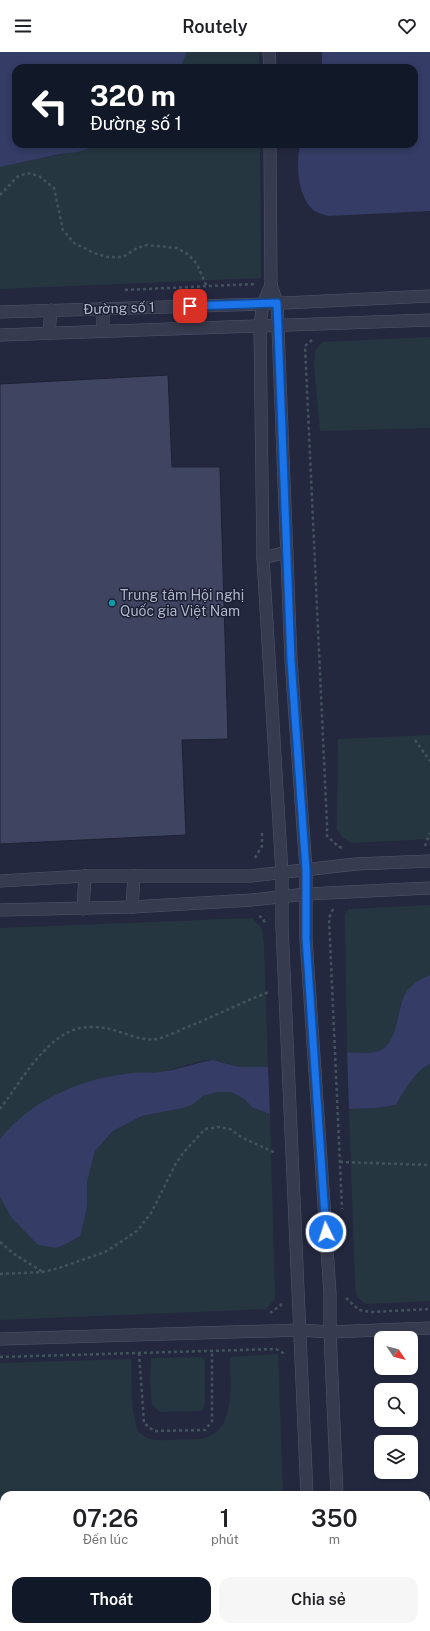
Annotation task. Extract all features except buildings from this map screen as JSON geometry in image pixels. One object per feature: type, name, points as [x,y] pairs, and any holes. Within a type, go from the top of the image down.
[{"type":"street","points":[[270,52],[270,64]]},
{"type":"street","points":[[270,148],[271,285],[277,303],[291,660],[306,870],[306,938],[330,1293],[330,1332],[337,1491]]},
{"type":"street","points":[[271,285],[263,304],[260,325],[263,558],[282,873],[281,896],[307,1491]]},
{"type":"street","name":"Đường số 1","points":[[0,312],[263,304],[430,296]]},
{"type":"street","points":[[103,308],[103,331]]},
{"type":"street","points":[[49,333],[51,310]]},
{"type":"street","name":"Đường số 1","points":[[0,335],[430,320]]},
{"type":"street","points":[[263,558],[287,552]]},
{"type":"street","points":[[269,660],[291,660]]},
{"type":"street","points":[[0,881],[85,876],[251,876],[356,864],[430,861]]},
{"type":"street","points":[[82,909],[85,876]]},
{"type":"street","points":[[132,907],[134,876]]},
{"type":"street","points":[[0,910],[132,907],[252,900],[307,894],[430,888]]},
{"type":"street","points":[[0,1339],[300,1330],[330,1332],[430,1328]]},
{"type":"path","points":[[0,194],[17,177],[27,173],[39,176],[54,188],[63,230],[77,245],[107,257],[123,257],[137,248],[147,245],[177,248],[189,255],[197,264],[207,287]]},
{"type":"path","points":[[120,291],[257,284]]},
{"type":"path","points":[[314,338],[305,346],[327,836],[339,847],[352,849]]},
{"type":"path","points":[[416,740],[430,761]]},
{"type":"path","points":[[250,859],[256,858],[262,846],[262,828]]},
{"type":"path","points":[[425,846],[430,833]]},
{"type":"path","points":[[417,847],[430,846]]},
{"type":"path","points":[[335,904],[329,918],[342,1215]]},
{"type":"path","points":[[253,913],[263,918],[266,928]]},
{"type":"path","points":[[269,985],[269,1000]]},
{"type":"path","points":[[0,1109],[24,1074],[47,1049],[58,1039],[76,1029],[92,1026],[144,1038],[155,1039],[203,1021],[269,992]]},
{"type":"path","points":[[0,1274],[43,1272],[78,1262],[105,1252],[138,1230],[151,1213],[175,1165],[183,1153],[205,1129],[219,1127],[230,1130],[240,1138],[277,1154],[277,1146]]},
{"type":"path","points":[[340,1162],[430,1165]]},
{"type":"path","points":[[0,1242],[14,1254],[43,1272]]},
{"type":"path","points":[[346,1292],[346,1299],[359,1310],[372,1312],[430,1309]]},
{"type":"path","points":[[264,1314],[272,1313],[281,1305],[281,1298]]},
{"type":"path","points":[[0,1358],[276,1349],[283,1353],[284,1359]]},
{"type":"path","points":[[139,1353],[144,1423],[154,1431],[205,1430],[212,1421],[212,1351]]},
{"type":"shaded area","points":[[187,52],[259,52],[259,64],[182,64]]},
{"type":"shaded area","points":[[90,148],[260,148],[261,278],[0,289],[0,167]]},
{"type":"shaded area","points":[[430,337],[430,428],[320,431],[314,366],[315,350],[323,342]]},
{"type":"shaded area","points":[[430,735],[430,839],[352,843],[343,838],[337,829],[338,739]]},
{"type":"shaded area","points":[[430,905],[430,975],[416,982],[405,994],[402,1000],[396,1026],[385,1048],[370,1053],[347,1052],[345,914],[349,909]]},
{"type":"shaded area","points":[[252,918],[262,928],[268,1067],[241,1068],[208,1060],[195,1062],[161,1072],[134,1073],[110,1077],[75,1087],[44,1102],[14,1124],[0,1139],[0,928]]},
{"type":"shaded area","points":[[430,1064],[430,1301],[366,1304],[357,1297],[355,1285],[349,1109],[376,1108],[396,1105],[415,1076],[425,1066]]},
{"type":"shaded area","points":[[217,1092],[231,1092],[244,1099],[253,1108],[270,1114],[275,1299],[266,1309],[0,1320],[0,1196],[11,1217],[57,1248],[68,1243],[79,1236],[84,1221],[87,1206],[87,1182],[95,1151],[113,1131],[142,1116],[183,1108],[192,1105],[203,1096]]},
{"type":"shaded area","points":[[278,1354],[283,1491],[0,1491],[0,1363],[131,1359],[133,1409],[137,1427],[140,1433],[147,1438],[164,1440],[200,1439],[212,1435],[220,1428],[226,1418],[229,1406],[231,1380],[230,1357]]},
{"type":"shaded area","points":[[203,1357],[205,1361],[205,1403],[202,1411],[159,1412],[152,1404],[150,1383],[151,1358]]},
{"type":"water","points":[[0,52],[187,52],[182,64],[12,64],[12,148],[90,148],[78,152],[60,154],[0,167]]},
{"type":"water","points":[[322,52],[430,52],[430,211],[328,216],[313,210],[304,196],[299,179],[298,161],[300,148],[418,148],[418,64],[322,64]]},
{"type":"water","points":[[430,975],[430,1064],[420,1070],[415,1076],[396,1105],[376,1108],[349,1109],[347,1052],[370,1053],[385,1048],[390,1042],[396,1026],[402,1000],[405,994],[416,982]]},
{"type":"water","points":[[213,1060],[239,1067],[268,1067],[270,1114],[253,1108],[244,1099],[231,1092],[217,1092],[203,1096],[192,1105],[183,1108],[142,1116],[113,1131],[95,1151],[87,1182],[87,1206],[80,1236],[57,1248],[38,1245],[11,1217],[0,1197],[0,1139],[27,1113],[59,1093],[95,1080],[133,1073],[167,1071]]},
{"type":"place","name":"Trung tâm Hội nghị Quốc gia Việt Nam","points":[[112,603]]},
{"type":"route","points":[[190,306],[277,303],[291,660],[306,870],[306,938],[326,1232]]}]
